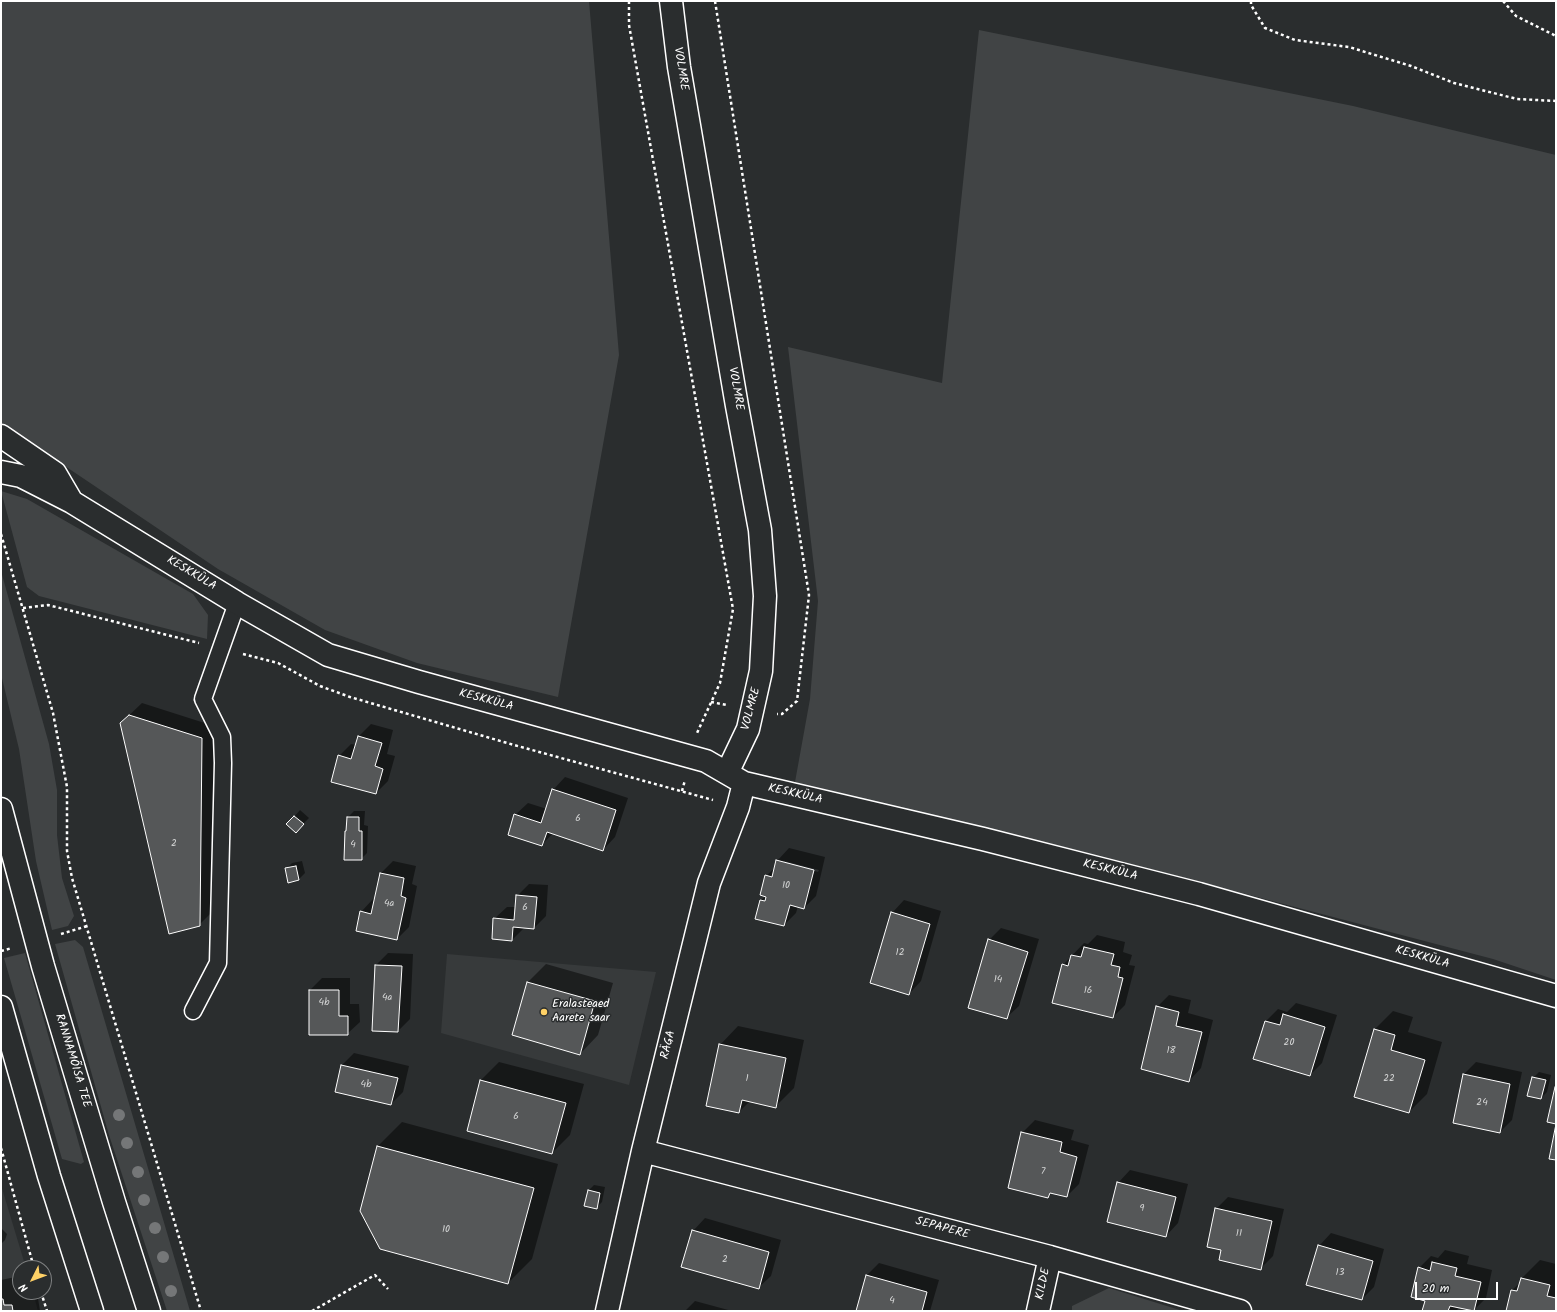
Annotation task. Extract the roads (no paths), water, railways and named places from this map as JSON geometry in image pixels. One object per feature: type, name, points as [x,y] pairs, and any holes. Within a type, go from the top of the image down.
[{"type":"street","name":"VOLMRE","points":[[671,1],[682,82],[760,530],[765,596],[761,671],[736,778]]},
{"type":"street","name":"KESKKÜLA","points":[[1,436],[55,473],[72,502]]},
{"type":"street","name":"KESKKÜLA","points":[[1,472],[21,476],[72,502],[237,603],[328,655],[419,682],[706,761],[736,778],[1199,894],[1556,996]]},
{"type":"street","name":"RÄGA","points":[[607,1311],[642,1151],[709,883],[738,807],[736,778]]},
{"type":"street","name":"RANNAMÕISA TEE","points":[[1,809],[43,966],[111,1194],[149,1311]]},
{"type":"street","points":[[1,864],[7,834]]},
{"type":"street","points":[[1,1007],[49,1176],[92,1311]]},
{"type":"street","name":"SEPAPERE","points":[[642,1151],[1050,1257],[1240,1311]]},
{"type":"street","name":"KILDE","points":[[1038,1311],[1050,1257]]},
{"type":"lane","points":[[193,1011],[218,963],[223,756],[222,737],[203,699],[237,603]]},
{"type":"place","name":"Eralasteaed Aarete saar","points":[[544,1012]]}]
